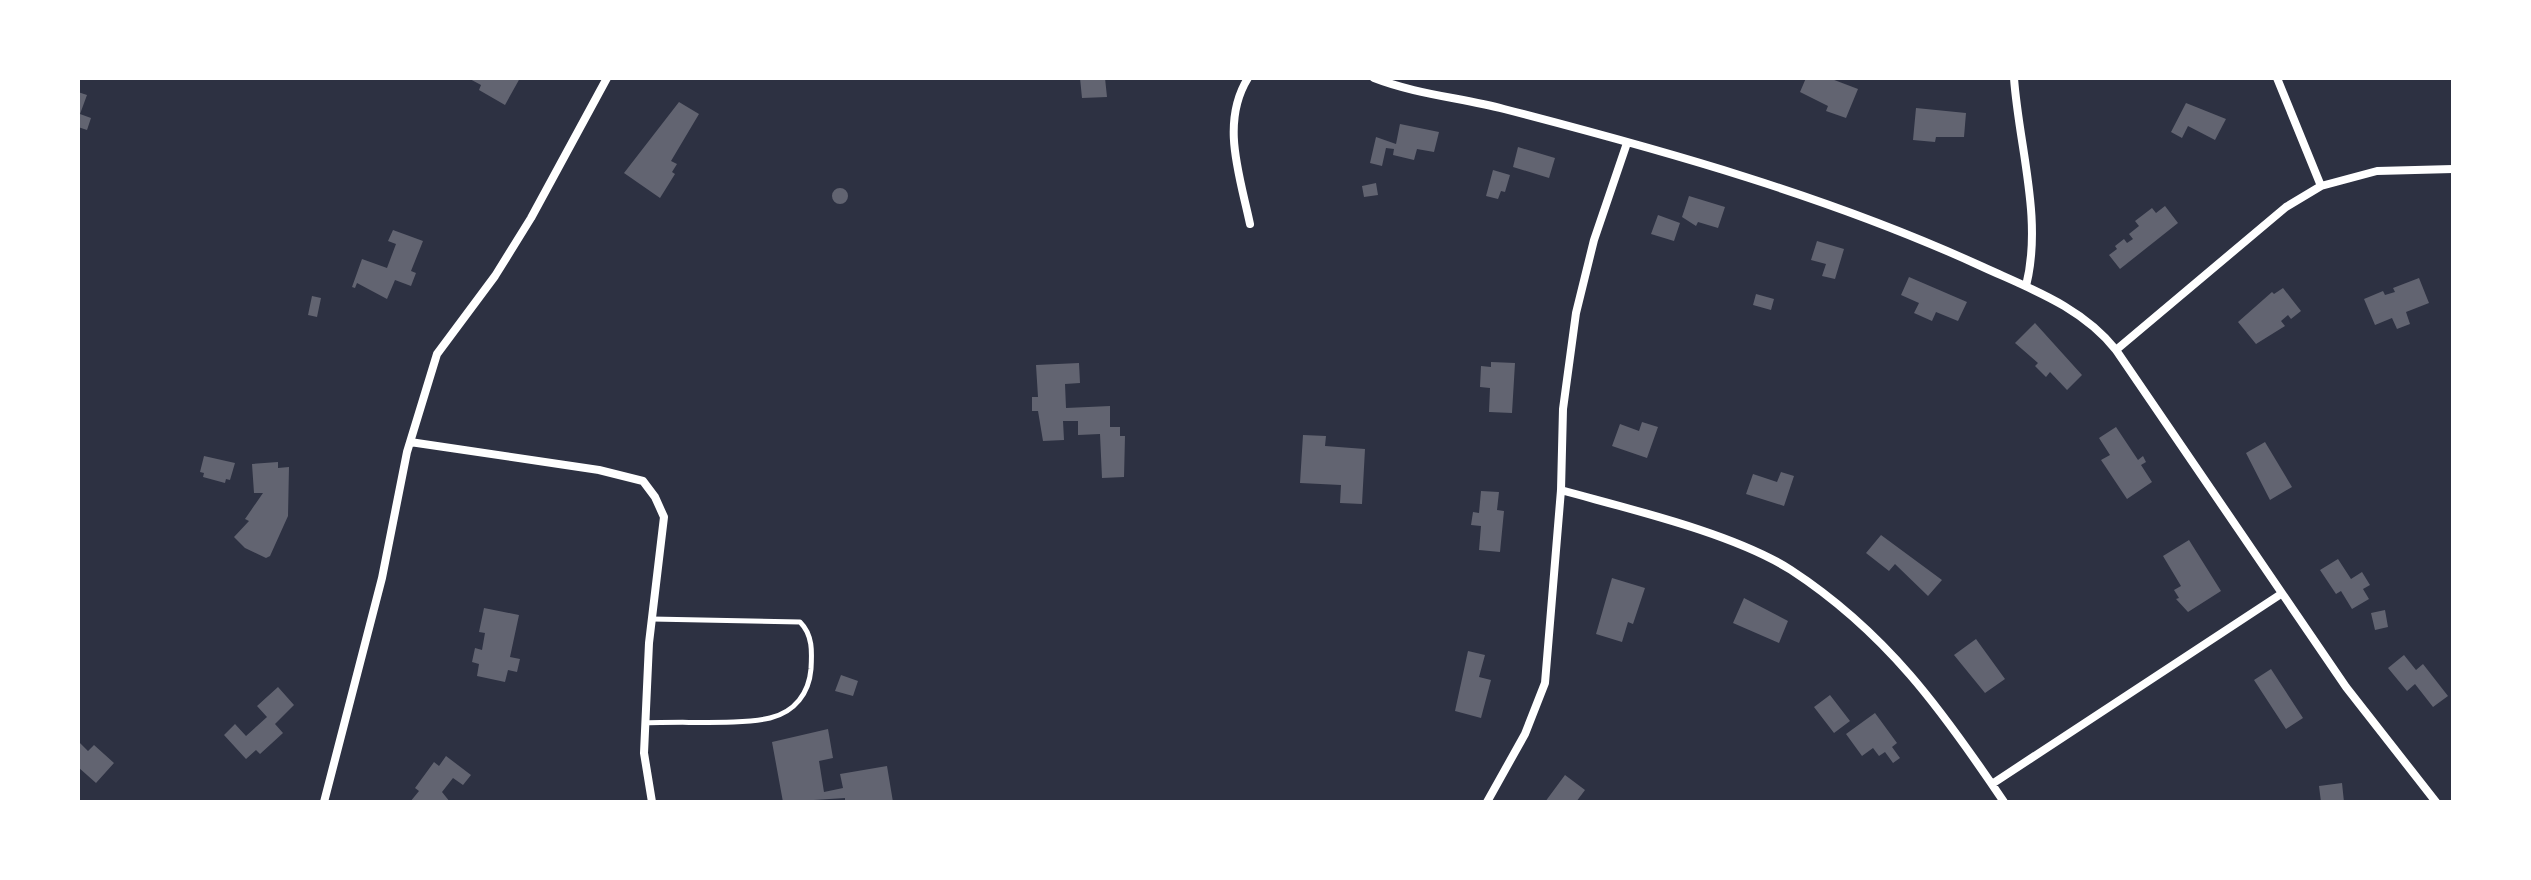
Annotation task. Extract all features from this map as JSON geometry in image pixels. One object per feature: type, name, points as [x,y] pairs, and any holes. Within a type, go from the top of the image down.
[{"type":"street","points":[[324,802],[382,578],[410,442],[437,354],[495,276],[531,218],[607,78]]},
{"type":"street","points":[[1248,78],[1238,94],[1232,143],[1250,224]]},
{"type":"street","points":[[1374,78],[1627,143],[1907,232],[2026,286],[2088,320],[2116,350],[2346,687],[2436,802]]},
{"type":"street","points":[[2014,78],[2033,230],[2033,259],[2026,286]]},
{"type":"street","points":[[2277,78],[2321,186]]},
{"type":"street","points":[[1487,802],[1525,734],[1545,683],[1561,490],[1563,409],[1576,313],[1594,240],[1627,143]]},
{"type":"street","points":[[2116,350],[2286,207],[2321,186],[2377,171],[2453,169]]},
{"type":"street","points":[[410,442],[599,470],[643,481],[664,517],[652,619],[644,753],[652,802]]},
{"type":"street","points":[[1561,490],[1698,531],[1750,550],[1790,570],[1878,638],[1938,704],[2004,802]]},
{"type":"street","points":[[1992,784],[2281,594]]},
{"type":"lane","points":[[646,723],[772,718],[801,701],[810,685],[808,630],[800,622],[652,619]]},
{"type":"building","points":[[468,78],[520,78],[505,105],[479,90],[481,85]]},
{"type":"building","points":[[1080,78],[1105,78],[1107,97],[1082,98]]},
{"type":"building","points":[[1806,78],[1829,78],[1858,89],[1846,118],[1826,111],[1828,106],[1800,92]]},
{"type":"building","points":[[78,92],[87,95],[80,114],[91,118],[87,130],[78,127]]},
{"type":"building","points":[[679,102],[699,114],[671,161],[677,164],[672,172],[675,174],[660,198],[624,173]]},
{"type":"building","points":[[2186,103],[2226,119],[2215,140],[2188,126],[2182,138],[2171,132]]},
{"type":"building","points":[[1916,108],[1966,113],[1964,137],[1936,137],[1935,142],[1913,140]]},
{"type":"building","points":[[1400,124],[1439,132],[1434,152],[1417,149],[1414,160],[1393,155],[1394,149],[1386,148],[1382,166],[1370,163],[1376,137],[1396,144]]},
{"type":"building","points":[[1518,147],[1555,158],[1549,178],[1513,167]]},
{"type":"building","points":[[1493,170],[1510,175],[1505,192],[1501,191],[1498,199],[1486,196]]},
{"type":"building","points":[[1376,183],[1378,195],[1364,197],[1362,186]]},
{"type":"building","points":[[840,188],[846,190],[846,202],[840,204],[834,202],[832,196],[834,190]]},
{"type":"building","points":[[1689,196],[1725,207],[1718,228],[1698,222],[1696,226],[1682,217]]},
{"type":"building","points":[[2165,206],[2178,223],[2120,269],[2109,255],[2117,249],[2115,246],[2124,239],[2127,243],[2133,239],[2129,234],[2139,226],[2135,221],[2152,208],[2156,213]]},
{"type":"building","points":[[1658,215],[1680,223],[1674,241],[1651,234]]},
{"type":"building","points":[[393,230],[423,241],[411,271],[416,273],[411,286],[395,280],[387,299],[357,283],[355,288],[352,287],[362,259],[387,268],[396,244],[388,241]]},
{"type":"building","points":[[1817,241],[1844,249],[1835,279],[1822,276],[1826,264],[1811,260]]},
{"type":"building","points":[[1909,277],[1967,302],[1958,321],[1936,312],[1932,321],[1914,313],[1919,303],[1901,295]]},
{"type":"building","points":[[2419,278],[2429,303],[2406,312],[2410,324],[2397,329],[2392,318],[2375,325],[2364,299],[2383,291],[2385,295],[2395,292],[2393,288]]},
{"type":"building","points":[[2283,288],[2301,311],[2291,319],[2288,315],[2281,321],[2285,326],[2256,344],[2238,322],[2272,292],[2274,294]]},
{"type":"building","points":[[1756,294],[1774,299],[1771,310],[1753,305]]},
{"type":"building","points":[[312,296],[321,298],[317,317],[308,315]]},
{"type":"building","points":[[2035,323],[2082,375],[2067,390],[2050,372],[2046,377],[2035,366],[2038,363],[2015,343]]},
{"type":"building","points":[[1491,362],[1515,363],[1512,413],[1489,412],[1490,388],[1480,387],[1481,366],[1491,367]]},
{"type":"building","points":[[1079,363],[1080,383],[1065,384],[1066,408],[1110,406],[1110,427],[1120,427],[1120,436],[1125,436],[1124,477],[1102,478],[1100,434],[1078,435],[1078,421],[1063,421],[1064,440],[1043,441],[1038,411],[1032,411],[1032,397],[1038,397],[1036,365]]},
{"type":"building","points":[[1642,422],[1658,427],[1647,458],[1612,446],[1620,424],[1639,431]]},
{"type":"building","points":[[2116,427],[2138,460],[2143,456],[2146,462],[2141,465],[2152,482],[2127,499],[2101,460],[2110,455],[2099,438]]},
{"type":"building","points":[[1303,435],[1326,436],[1325,446],[1365,449],[1362,504],[1340,503],[1341,485],[1300,483]]},
{"type":"building","points":[[2265,442],[2292,487],[2270,500],[2246,453]]},
{"type":"building","points":[[204,456],[235,463],[230,480],[226,479],[225,483],[203,477],[204,473],[200,472]]},
{"type":"building","points":[[278,462],[278,468],[289,467],[288,516],[270,556],[266,558],[245,548],[234,537],[249,521],[245,519],[263,493],[254,493],[252,464]]},
{"type":"building","points":[[1781,472],[1794,476],[1784,506],[1746,494],[1753,474],[1777,482]]},
{"type":"building","points":[[1481,491],[1499,492],[1497,510],[1504,511],[1500,552],[1479,550],[1481,526],[1471,525],[1473,512],[1479,513]]},
{"type":"building","points":[[1881,535],[1942,580],[1928,596],[1895,564],[1889,571],[1866,553]]},
{"type":"building","points":[[2189,540],[2221,591],[2188,612],[2176,599],[2179,598],[2174,590],[2181,586],[2163,556]]},
{"type":"building","points":[[2338,559],[2351,579],[2362,572],[2370,585],[2363,589],[2369,599],[2352,609],[2341,591],[2336,594],[2320,570]]},
{"type":"building","points":[[1612,578],[1645,588],[1633,624],[1628,622],[1622,642],[1596,634]]},
{"type":"building","points":[[1744,598],[1788,621],[1779,643],[1733,623]]},
{"type":"building","points":[[484,608],[519,615],[510,657],[520,659],[517,672],[508,670],[505,682],[477,676],[479,664],[472,662],[475,648],[482,650],[485,633],[479,632]]},
{"type":"building","points":[[2385,610],[2388,627],[2375,630],[2371,613]]},
{"type":"building","points":[[1976,639],[2005,679],[1985,693],[1954,655]]},
{"type":"building","points":[[1468,651],[1485,655],[1479,677],[1491,680],[1481,718],[1455,711]]},
{"type":"building","points":[[2404,655],[2416,670],[2423,664],[2448,696],[2433,707],[2415,684],[2407,691],[2388,668]]},
{"type":"building","points":[[2271,669],[2303,718],[2286,729],[2254,680]]},
{"type":"building","points":[[841,675],[858,681],[853,696],[835,691]]},
{"type":"building","points":[[278,687],[294,705],[275,724],[283,733],[260,754],[256,750],[246,759],[224,735],[235,724],[246,736],[267,717],[257,706]]},
{"type":"building","points":[[1830,695],[1850,721],[1834,733],[1814,707]]},
{"type":"building","points":[[1875,713],[1897,743],[1892,747],[1900,758],[1893,763],[1885,752],[1879,756],[1873,748],[1862,756],[1846,734]]},
{"type":"building","points":[[828,729],[833,758],[819,761],[824,792],[843,788],[840,774],[887,766],[893,802],[845,802],[845,798],[783,802],[772,742]]},
{"type":"building","points":[[78,741],[88,751],[94,745],[114,763],[96,783],[78,767]]},
{"type":"building","points":[[446,756],[471,775],[463,785],[453,778],[442,792],[450,802],[410,802],[419,791],[415,788],[434,762],[439,766]]},
{"type":"building","points":[[1565,775],[1585,790],[1576,802],[1545,802]]},
{"type":"building","points":[[2342,783],[2344,802],[2321,802],[2319,786]]}]
